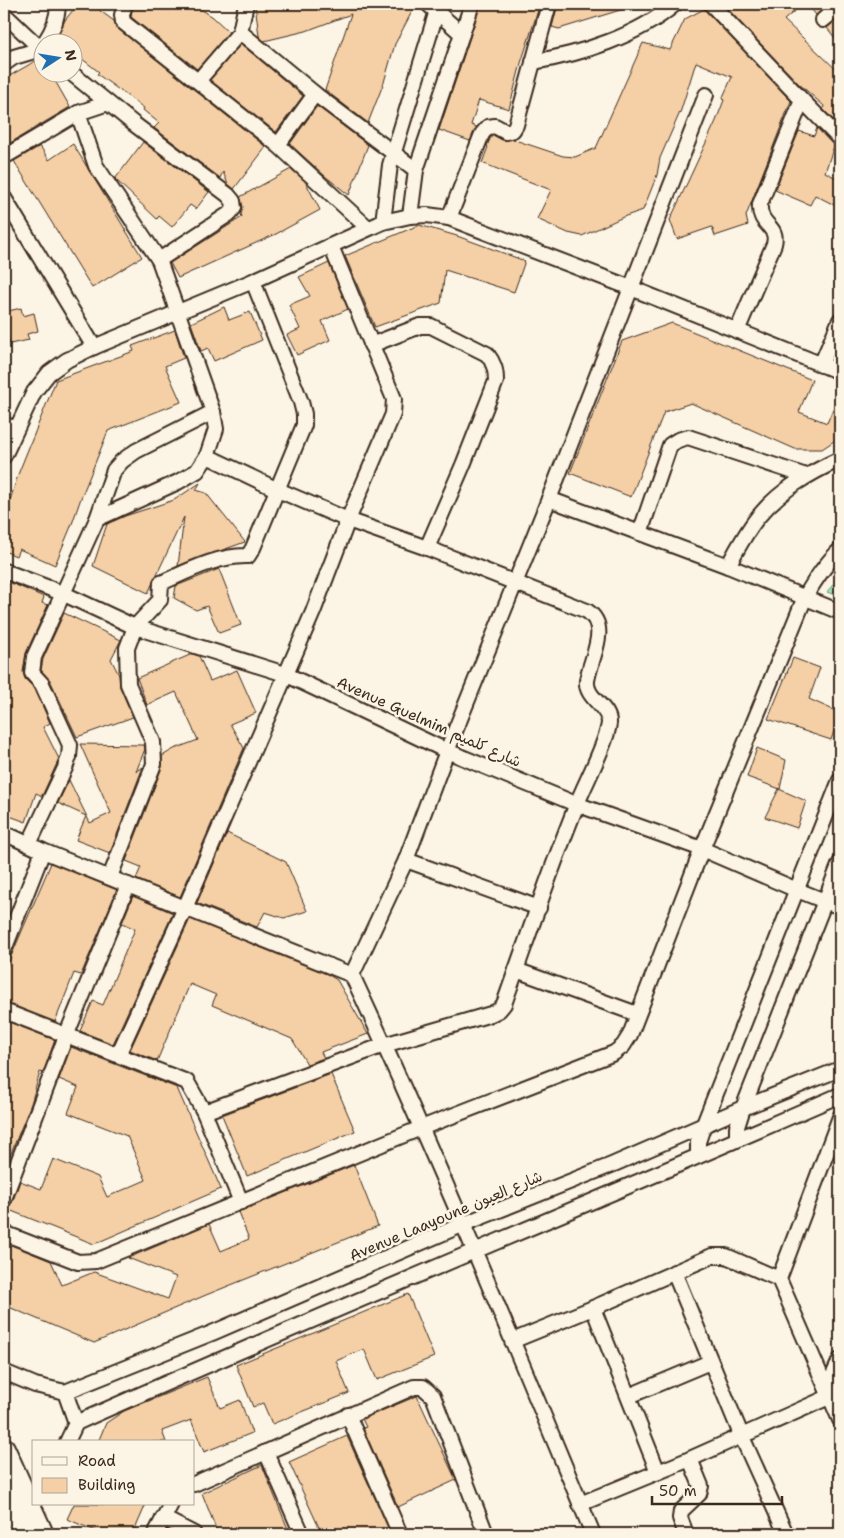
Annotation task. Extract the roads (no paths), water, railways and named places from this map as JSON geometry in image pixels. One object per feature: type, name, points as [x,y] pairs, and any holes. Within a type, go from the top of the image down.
[{"type":"street","points":[[51,32],[58,13],[58,4]]},
{"type":"street","points":[[125,4],[122,15],[124,22],[278,145],[368,228]]},
{"type":"street","points":[[198,81],[240,32],[246,4]]},
{"type":"street","points":[[410,216],[416,170],[472,4]]},
{"type":"street","points":[[449,218],[482,134],[488,127],[495,126],[506,132],[512,130],[516,125],[549,4]]},
{"type":"street","points":[[533,62],[562,57],[591,48],[646,24],[674,4]]},
{"type":"street","points":[[712,4],[840,139]]},
{"type":"street","points":[[823,20],[840,6]]},
{"type":"street","points":[[383,222],[390,165],[434,7],[462,34]]},
{"type":"street","points":[[4,14],[32,38]]},
{"type":"street","points":[[240,32],[315,94],[416,170]]},
{"type":"street","points":[[4,64],[14,57],[32,51]]},
{"type":"street","points":[[82,82],[228,195],[233,201],[234,208],[229,214],[159,260]]},
{"type":"street","points":[[278,145],[315,94]]},
{"type":"street","points":[[352,975],[406,860],[447,751],[550,499],[706,95]]},
{"type":"street","points":[[736,331],[776,238],[774,232],[762,219],[759,211],[760,204],[802,100]]},
{"type":"street","points":[[4,157],[78,113],[108,103]]},
{"type":"street","points":[[78,113],[96,166],[159,260],[213,412],[216,429],[207,456],[197,471],[178,482],[97,519]]},
{"type":"street","points":[[4,198],[94,347]]},
{"type":"street","points":[[4,456],[10,426],[49,373],[67,360],[94,347],[253,282],[368,228],[383,222],[410,216],[428,215],[449,218],[631,288],[840,372]]},
{"type":"street","points":[[118,1055],[185,908],[313,612],[348,520],[393,414],[394,399],[331,246]]},
{"type":"street","points":[[110,877],[154,764],[153,742],[128,684],[127,648],[135,627],[160,600],[161,583],[195,567],[238,556],[248,556],[278,490],[304,425],[301,402],[253,282]]},
{"type":"street","points":[[822,365],[840,320]]},
{"type":"street","points":[[371,345],[413,328],[431,326],[487,354],[496,370],[496,381],[463,465],[426,548]]},
{"type":"street","points":[[29,844],[70,751],[70,745],[42,684],[32,673],[34,656],[97,519],[114,470],[122,461],[136,451],[213,412]]},
{"type":"street","points":[[640,533],[670,445],[678,440],[688,437],[806,476]]},
{"type":"street","points":[[204,1112],[384,1045],[499,1010],[504,1004],[576,804],[605,737],[609,722],[608,715],[590,694],[586,683],[598,638],[598,624],[595,616],[587,611],[426,548],[348,520],[278,490],[207,456]]},
{"type":"street","points":[[728,566],[759,516],[787,490],[806,476],[840,459]]},
{"type":"street","points":[[550,499],[728,566],[840,612]]},
{"type":"street","points":[[4,1233],[78,1262],[96,1261],[421,1128],[614,1053],[623,1046],[627,1041],[702,849],[805,598],[823,568],[840,550]]},
{"type":"street","name":"Avenue Guelmim شارع كلميم","points":[[4,571],[62,593],[135,627],[285,674],[447,751],[576,804],[702,849],[840,907]]},
{"type":"street","points":[[698,1156],[698,1142],[704,1124],[840,780]]},
{"type":"street","points":[[4,833],[43,851],[352,975],[464,1224],[593,1534]]},
{"type":"street","points":[[4,950],[43,851]]},
{"type":"street","points":[[406,860],[539,908]]},
{"type":"street","points":[[737,1140],[737,1127],[743,1108],[840,862]]},
{"type":"street","points":[[4,1199],[66,1036],[128,885]]},
{"type":"street","points":[[516,970],[637,1014]]},
{"type":"street","points":[[4,1011],[187,1082],[204,1112],[241,1202]]},
{"type":"street","name":"Avenue Laayoune شارع العيون","points":[[64,1392],[212,1333],[464,1224],[614,1164],[704,1124],[840,1068]]},
{"type":"street","points":[[68,1440],[76,1423],[223,1357],[737,1140],[840,1094]]},
{"type":"street","points":[[779,1280],[840,1117]]},
{"type":"street","points":[[512,1341],[712,1256],[726,1256],[779,1280],[833,1393],[840,1420]]},
{"type":"street","points":[[674,1272],[742,1437],[786,1534]]},
{"type":"street","points":[[592,1308],[658,1472]]},
{"type":"street","points":[[833,1393],[840,1360]]},
{"type":"street","points":[[629,1396],[710,1362]]},
{"type":"street","points":[[4,1372],[35,1385],[64,1392],[76,1423]]},
{"type":"street","points":[[195,1484],[348,1415],[414,1388],[423,1387],[433,1396],[486,1534]]},
{"type":"street","points":[[580,1504],[742,1437],[833,1393]]},
{"type":"street","points":[[348,1415],[400,1534]]},
{"type":"street","points":[[4,1448],[32,1503]]},
{"type":"street","points":[[266,1452],[302,1534]]},
{"type":"street","points":[[686,1534],[680,1518],[681,1511],[699,1494],[701,1486],[690,1459]]},
{"type":"street","points":[[5,1499],[20,1529]]},
{"type":"street","points":[[155,1534],[171,1506]]},
{"type":"street","points":[[20,1529],[34,1507]]},
{"type":"street","points":[[34,1507],[44,1534]]},
{"type":"street","points":[[164,1518],[194,1534]]}]
